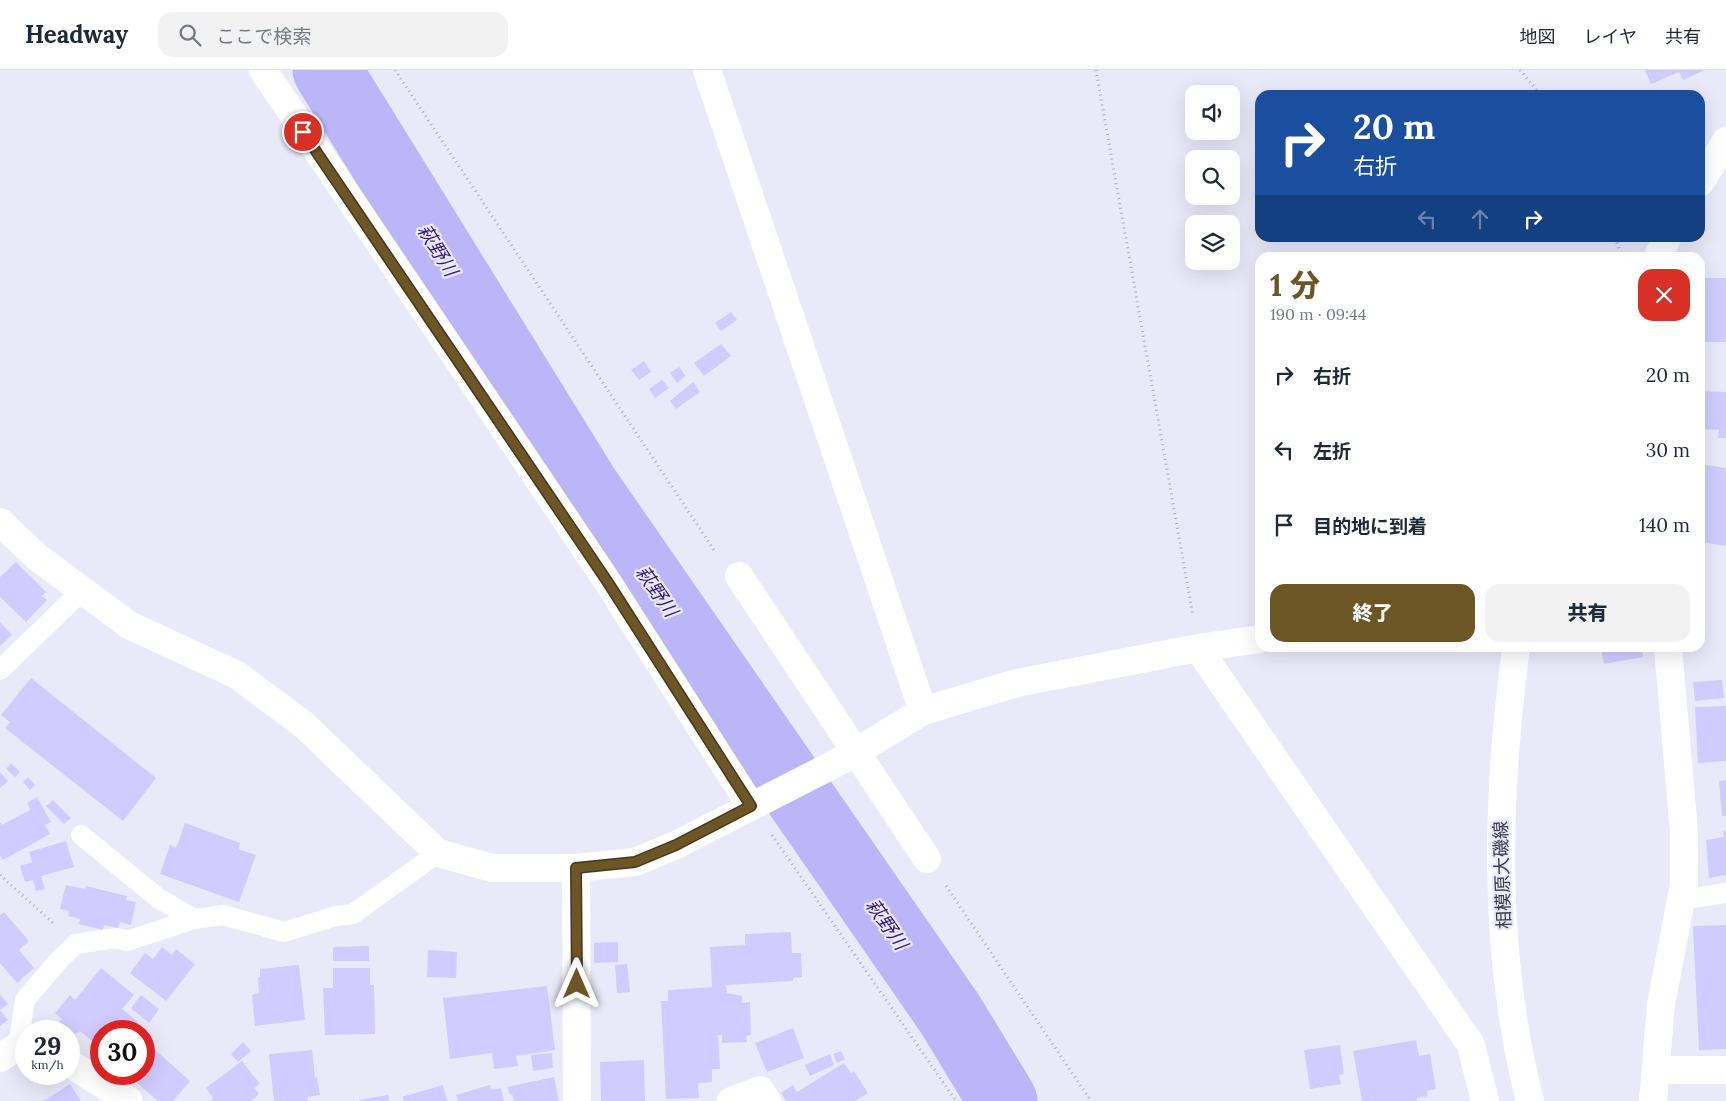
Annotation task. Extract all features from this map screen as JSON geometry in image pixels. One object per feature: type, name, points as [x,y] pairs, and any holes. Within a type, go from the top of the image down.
[{"type":"street","points":[[263,70],[607,581],[759,802]]},
{"type":"street","points":[[706,70],[923,710]]},
{"type":"street","points":[[1705,175],[1726,142]]},
{"type":"street","points":[[0,522],[37,557],[129,625],[237,675],[304,724],[438,853],[492,868],[576,868],[635,862],[676,845],[852,754],[923,710],[1017,683],[1198,648],[1255,640]]},
{"type":"street","points":[[739,576],[852,754],[927,859]]},
{"type":"street","points":[[1198,648],[1471,1045],[1485,1101]]},
{"type":"street","name":"相模原大磯線","points":[[1515,652],[1506,721],[1500,894],[1507,970],[1519,1056],[1530,1101]]},
{"type":"street","points":[[1653,1101],[1661,1004],[1684,884],[1684,832],[1668,652]]},
{"type":"street","points":[[576,868],[578,1101]]},
{"type":"street","points":[[80,1070],[129,1101]]},
{"type":"street","points":[[1657,1070],[1726,1070]]},
{"type":"street","points":[[731,1101],[760,1090],[767,1101]]},
{"type":"lane","points":[[0,670],[83,590]]},
{"type":"lane","points":[[81,835],[158,898],[194,919]]},
{"type":"lane","points":[[21,1020],[25,1000],[60,959],[76,944],[116,938],[127,941],[194,919],[223,915],[284,932],[336,916],[353,914],[438,853]]},
{"type":"lane","points":[[1681,900],[1726,893]]},
{"type":"path","points":[[395,70],[721,561],[739,576]]},
{"type":"path","points":[[1096,70],[1198,648]]},
{"type":"path","points":[[1520,70],[1537,90]]},
{"type":"path","points":[[759,802],[956,1101]]},
{"type":"path","points":[[927,859],[1091,1101]]},
{"type":"path","points":[[0,875],[76,944]]},
{"type":"building","points":[[1645,70],[1705,70],[1683,80],[1679,72],[1651,84]]},
{"type":"building","points":[[1705,278],[1726,278],[1726,342],[1705,342]]},
{"type":"building","points":[[731,312],[737,320],[721,331],[715,323]]},
{"type":"building","points":[[721,344],[731,356],[704,376],[694,363]]},
{"type":"building","points":[[644,361],[651,372],[639,380],[631,370]]},
{"type":"building","points":[[679,367],[686,376],[677,383],[670,373]]},
{"type":"building","points":[[662,380],[669,388],[655,398],[649,389]]},
{"type":"building","points":[[693,382],[700,392],[676,409],[670,401]]},
{"type":"building","points":[[1705,391],[1726,392],[1726,438],[1718,438],[1719,430],[1705,429]]},
{"type":"building","points":[[1705,465],[1726,468],[1726,546],[1705,543]]},
{"type":"building","points":[[16,562],[46,592],[42,596],[47,600],[26,622],[0,597],[0,577]]},
{"type":"building","points":[[0,622],[12,635],[0,646]]},
{"type":"building","points":[[1602,652],[1642,652],[1643,657],[1604,664]]},
{"type":"building","points":[[31,678],[156,778],[123,821],[5,728],[10,722],[1,715]]},
{"type":"building","points":[[1722,680],[1724,698],[1695,701],[1693,682]]},
{"type":"building","points":[[1726,706],[1726,761],[1698,763],[1695,707]]},
{"type":"building","points":[[11,763],[20,772],[15,777],[6,769]]},
{"type":"building","points":[[0,772],[8,781],[0,788]]},
{"type":"building","points":[[28,777],[35,785],[30,790],[23,782]]},
{"type":"building","points":[[1726,780],[1726,816],[1722,816],[1719,781]]},
{"type":"building","points":[[37,797],[51,822],[45,825],[50,834],[3,860],[0,855],[0,822],[2,825],[30,810],[27,803]]},
{"type":"building","points":[[53,800],[71,818],[64,824],[46,806]]},
{"type":"building","points":[[185,823],[240,843],[238,849],[256,855],[239,902],[160,874],[170,845],[176,848]]},
{"type":"building","points":[[1723,831],[1726,831],[1726,875],[1709,878],[1706,840],[1724,837]]},
{"type":"building","points":[[66,841],[74,867],[41,876],[45,889],[36,891],[33,880],[25,882],[20,866],[32,862],[29,852]]},
{"type":"building","points":[[66,885],[85,889],[86,886],[127,896],[126,900],[136,902],[131,925],[120,922],[118,928],[104,925],[103,930],[79,924],[80,919],[68,916],[69,911],[60,909]]},
{"type":"building","points":[[4,912],[29,941],[19,950],[34,968],[17,983],[0,963],[0,915]]},
{"type":"building","points":[[1726,925],[1726,1049],[1699,1050],[1693,926]]},
{"type":"building","points":[[791,932],[792,953],[801,953],[802,977],[793,978],[793,981],[726,985],[727,993],[742,996],[742,1003],[750,1002],[751,1035],[746,1036],[747,1042],[722,1043],[722,1035],[718,1035],[720,1069],[712,1069],[712,1082],[698,1083],[699,1098],[666,1099],[661,1001],[668,1001],[668,990],[712,987],[710,947],[745,945],[745,934]]},
{"type":"building","points":[[618,942],[618,962],[594,963],[594,943]]},
{"type":"building","points":[[369,946],[369,961],[333,961],[333,947]]},
{"type":"building","points":[[162,947],[172,955],[176,949],[195,964],[166,1001],[130,973],[145,953],[153,959]]},
{"type":"building","points":[[428,950],[457,952],[456,978],[427,977]]},
{"type":"building","points":[[627,964],[630,992],[617,993],[615,965]]},
{"type":"building","points":[[299,965],[305,1020],[255,1026],[252,995],[259,993],[258,977],[260,977],[260,969]]},
{"type":"building","points":[[101,968],[134,995],[122,1009],[135,1020],[90,1020],[90,1039],[80,1031],[80,1020],[61,1020],[55,1013],[70,995],[75,1000]]},
{"type":"building","points":[[333,968],[370,968],[370,985],[374,985],[375,1034],[325,1035],[323,988],[333,988]]},
{"type":"building","points":[[547,986],[555,1050],[516,1056],[518,1066],[494,1069],[492,1053],[450,1059],[443,998]]},
{"type":"building","points":[[0,994],[8,1004],[0,1010]]},
{"type":"building","points":[[141,995],[159,1009],[151,1020],[145,1020],[131,1008]]},
{"type":"building","points":[[0,1010],[8,1020],[0,1026]]},
{"type":"building","points":[[793,1028],[804,1058],[767,1072],[755,1043]]},
{"type":"building","points":[[1416,1040],[1419,1056],[1430,1054],[1436,1089],[1427,1091],[1428,1096],[1417,1098],[1417,1101],[1362,1101],[1353,1051]]},
{"type":"building","points":[[243,1042],[251,1051],[238,1062],[231,1054]]},
{"type":"building","points":[[1340,1045],[1344,1074],[1339,1075],[1341,1084],[1310,1089],[1304,1050]]},
{"type":"building","points":[[155,1050],[190,1081],[173,1101],[158,1101],[139,1085],[155,1085]]},
{"type":"building","points":[[312,1050],[315,1078],[317,1077],[320,1095],[307,1097],[308,1101],[274,1101],[269,1054]]},
{"type":"building","points":[[841,1051],[845,1059],[837,1063],[833,1054]]},
{"type":"building","points":[[552,1053],[553,1068],[533,1071],[531,1055]]},
{"type":"building","points":[[830,1054],[834,1065],[810,1076],[805,1065]]},
{"type":"building","points":[[644,1060],[645,1101],[601,1101],[600,1062]]},
{"type":"building","points":[[242,1061],[260,1084],[254,1088],[259,1094],[251,1101],[210,1101],[213,1098],[206,1088]]},
{"type":"building","points":[[844,1063],[851,1073],[854,1071],[868,1093],[855,1101],[786,1101],[781,1093],[793,1085],[797,1092]]},
{"type":"building","points":[[554,1077],[559,1101],[514,1101],[507,1087]]},
{"type":"building","points":[[71,1085],[81,1101],[44,1101]]},
{"type":"building","points":[[443,1085],[447,1101],[404,1101],[402,1097]]},
{"type":"building","points":[[490,1085],[491,1090],[501,1088],[504,1101],[458,1101],[456,1095]]},
{"type":"building","points":[[388,1095],[389,1101],[359,1101],[359,1100]]},
{"type":"waterway","name":"萩野川","points":[[327,70],[585,487],[950,1014],[1003,1101]]},
{"type":"route","points":[[303,132],[607,581],[751,806],[676,845],[635,862],[576,868],[577,984]]}]
